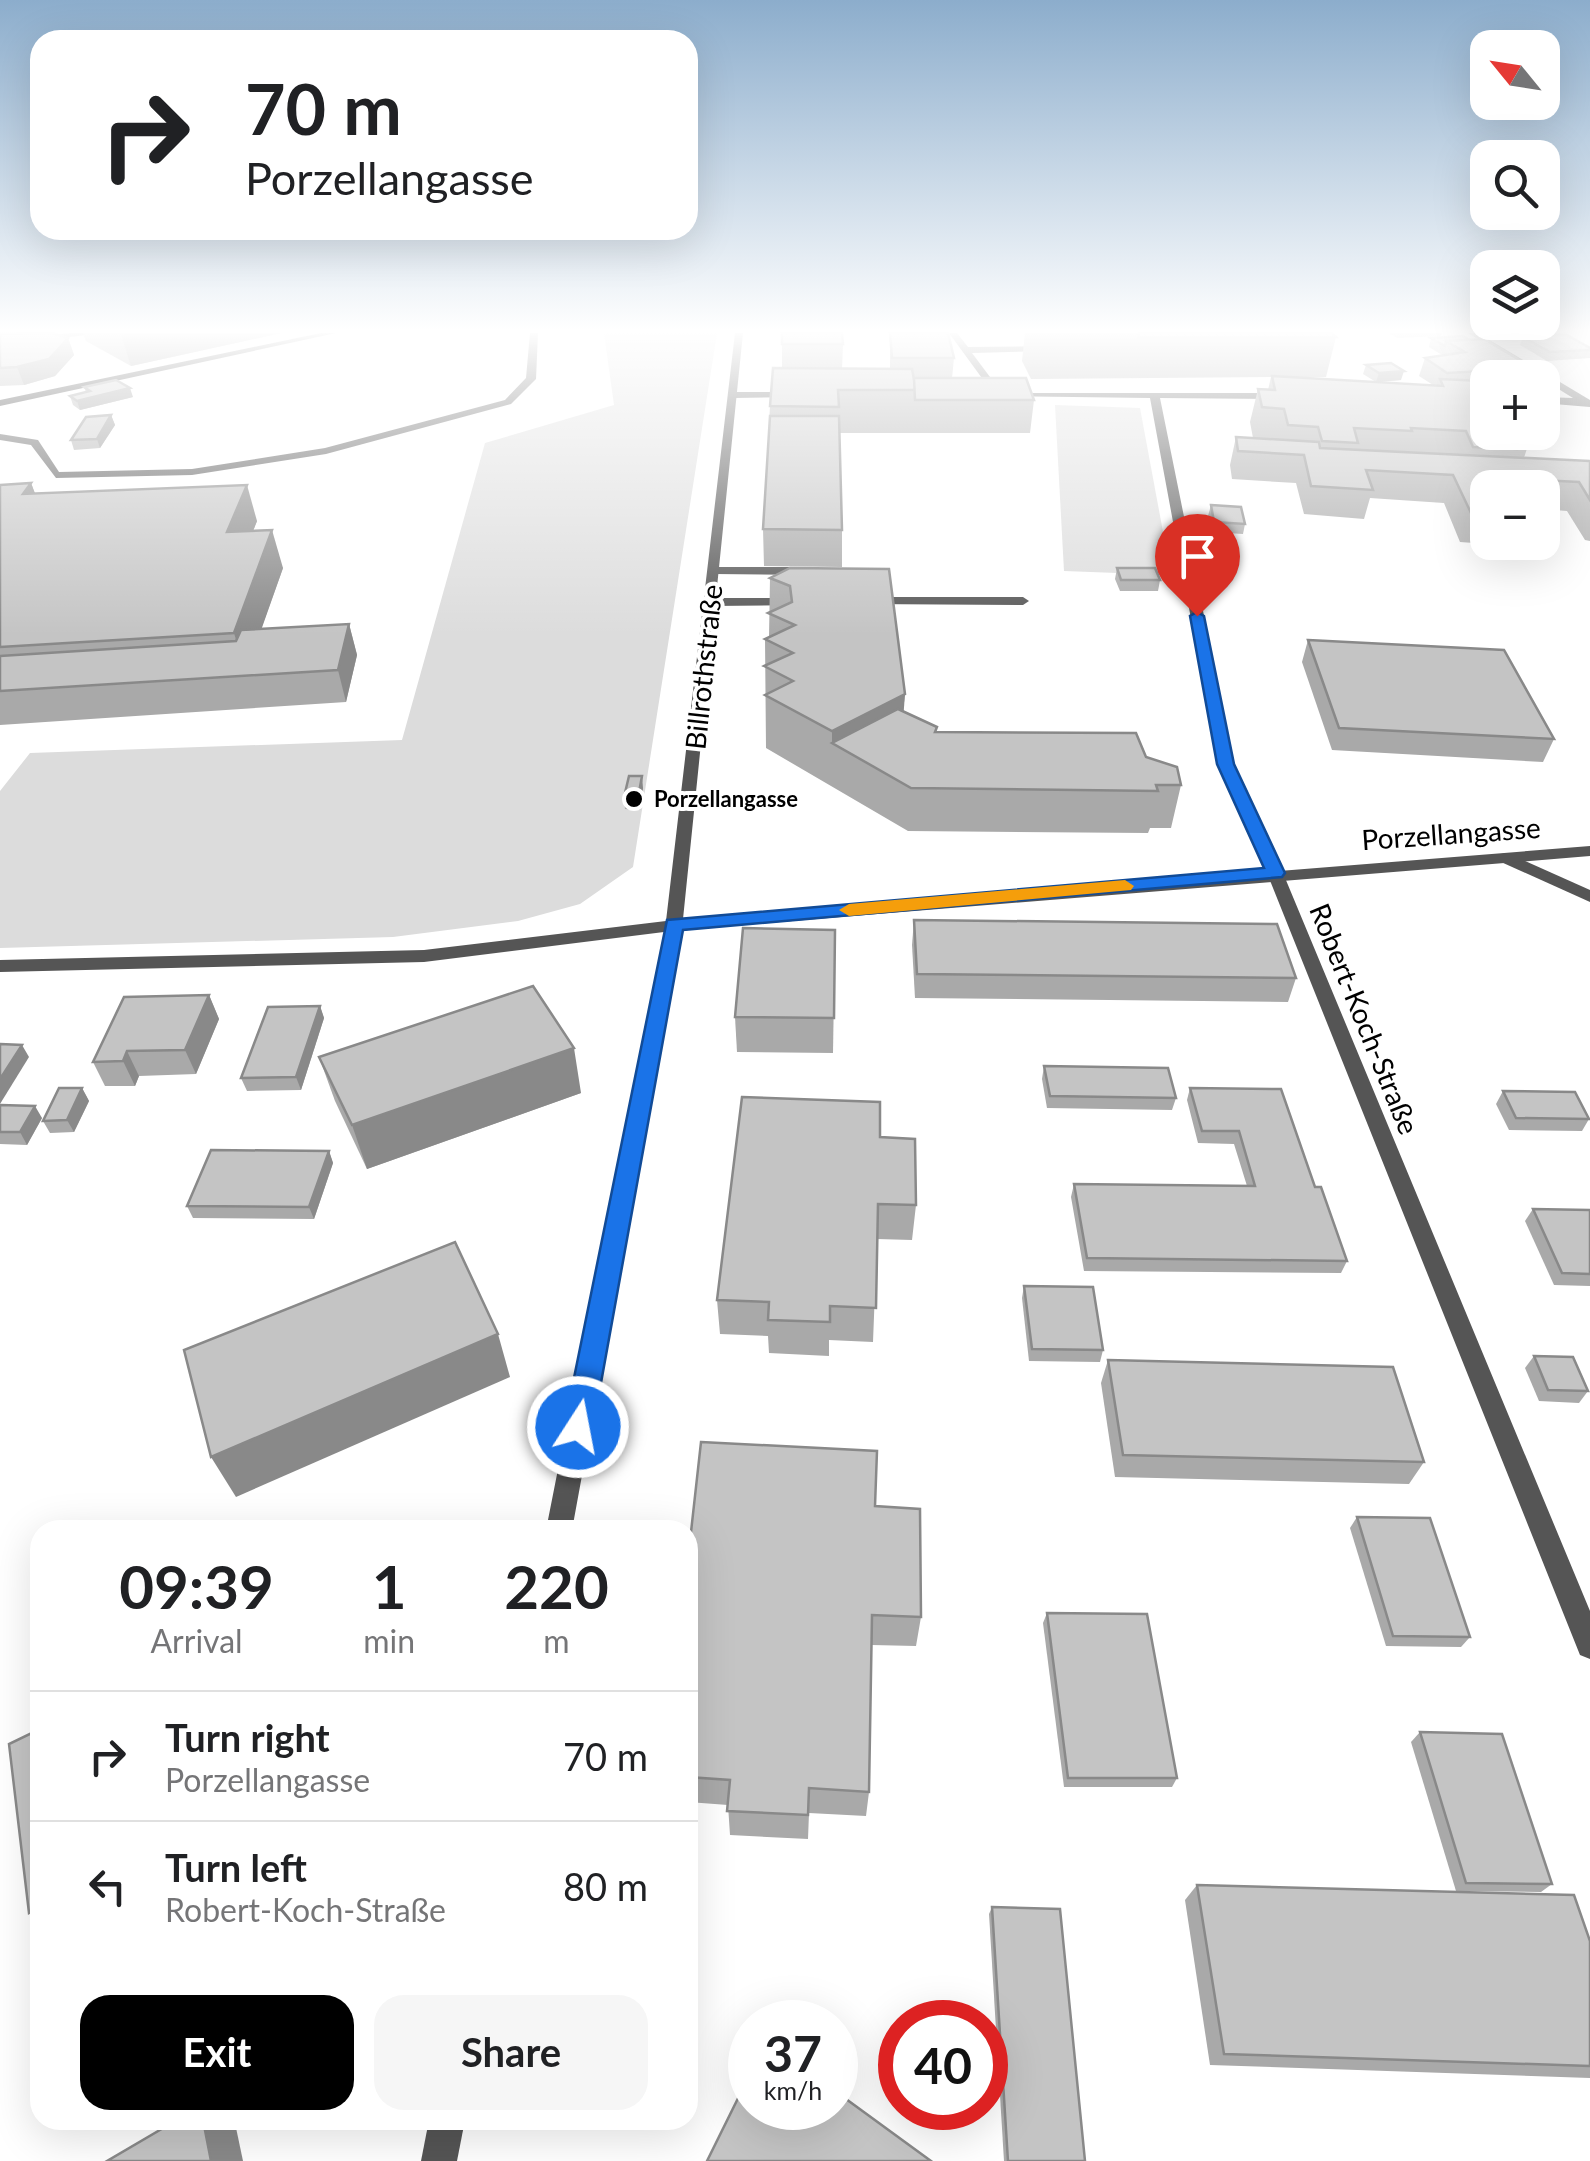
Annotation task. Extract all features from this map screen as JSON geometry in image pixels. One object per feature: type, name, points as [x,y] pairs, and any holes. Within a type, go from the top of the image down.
[{"type":"street","points":[[0,436],[34,442],[56,475],[192,472],[326,452],[392,434]]},
{"type":"street","name":"Billrothstraße","points":[[561,1520],[674,925],[730,434]]},
{"type":"street","name":"Robert-Koch-Straße","points":[[1162,434],[1226,764],[1275,873],[1590,1644]]},
{"type":"street","points":[[715,570],[822,571]]},
{"type":"street","points":[[848,602],[1023,601]]},
{"type":"street","points":[[712,602],[809,602]]},
{"type":"street","name":"Porzellangasse","points":[[0,966],[424,956],[674,925],[1275,873],[1590,851]]},
{"type":"street","points":[[1507,858],[1590,897]]},
{"type":"street","points":[[439,2161],[445,2130]]},
{"type":"shaded area","points":[[516,434],[701,434],[633,867],[580,904],[518,921],[393,937],[0,948],[0,791],[30,753],[402,740],[485,443]]},
{"type":"shaded area","points":[[1057,434],[1145,434],[1171,575],[1064,571]]},
{"type":"building","points":[[75,434],[100,434],[97,439],[71,440]]},
{"type":"building","points":[[769,434],[839,434],[842,530],[763,529]]},
{"type":"building","points":[[1320,434],[1356,434],[1358,443],[1322,441]]},
{"type":"building","points":[[1236,437],[1319,442],[1320,448],[1590,461],[1590,500],[1579,482],[1560,481],[1560,470],[1470,470],[1470,511],[1453,475],[1366,470],[1373,490],[1311,486],[1304,455],[1238,451]]},
{"type":"building","points":[[31,483],[23,494],[247,485],[227,532],[272,530],[234,633],[0,647],[0,485]]},
{"type":"building","points":[[1211,505],[1241,507],[1245,524],[1214,522]]},
{"type":"building","points":[[790,568],[889,569],[905,694],[832,731],[765,695],[793,681],[764,666],[793,653],[765,639],[795,625],[768,613],[792,602],[790,586],[770,578]]},
{"type":"building","points":[[1117,568],[1155,568],[1160,580],[1121,580]]},
{"type":"building","points":[[349,624],[338,670],[0,691],[0,656],[236,641],[241,630]]},
{"type":"building","points":[[1308,640],[1504,650],[1554,739],[1339,728]]},
{"type":"building","points":[[898,709],[937,727],[935,732],[1136,733],[1146,757],[1177,767],[1181,785],[1156,785],[1158,791],[911,788],[832,743]]},
{"type":"building","points":[[629,776],[642,776],[638,798],[624,797]]},
{"type":"building","points":[[914,920],[1277,924],[1296,978],[917,974]]},
{"type":"building","points":[[743,928],[835,930],[834,1018],[735,1017]]},
{"type":"building","points":[[533,986],[574,1048],[352,1125],[319,1057]]},
{"type":"building","points":[[209,995],[185,1050],[127,1051],[123,1061],[93,1062],[124,997]]},
{"type":"building","points":[[320,1006],[296,1077],[241,1078],[268,1007]]},
{"type":"building","points":[[0,1044],[22,1045],[0,1079]]},
{"type":"building","points":[[1044,1066],[1168,1068],[1176,1098],[1050,1096]]},
{"type":"building","points":[[59,1088],[82,1088],[67,1120],[43,1121]]},
{"type":"building","points":[[1190,1088],[1281,1089],[1315,1187],[1321,1187],[1347,1261],[1087,1258],[1074,1184],[1255,1186],[1239,1131],[1202,1131]]},
{"type":"building","points":[[1503,1091],[1575,1092],[1589,1119],[1516,1118]]},
{"type":"building","points":[[742,1097],[880,1102],[880,1137],[915,1139],[916,1205],[878,1204],[876,1308],[830,1306],[830,1322],[768,1320],[769,1302],[717,1300]]},
{"type":"building","points":[[0,1105],[35,1106],[20,1132],[0,1132]]},
{"type":"building","points":[[211,1150],[329,1151],[309,1207],[187,1206]]},
{"type":"building","points":[[1533,1209],[1590,1210],[1590,1274],[1562,1273]]},
{"type":"building","points":[[455,1242],[498,1334],[211,1457],[184,1350]]},
{"type":"building","points":[[1024,1286],[1093,1287],[1103,1350],[1032,1349]]},
{"type":"building","points":[[1534,1356],[1573,1357],[1588,1391],[1548,1390]]},
{"type":"building","points":[[1108,1360],[1393,1367],[1424,1462],[1123,1455]]},
{"type":"building","points":[[701,1442],[877,1451],[875,1506],[920,1509],[921,1617],[872,1615],[869,1792],[809,1788],[808,1815],[727,1811],[730,1780],[698,1778],[698,1520],[692,1520]]},
{"type":"building","points":[[1357,1517],[1430,1518],[1470,1637],[1393,1636]]},
{"type":"building","points":[[1047,1613],[1147,1614],[1177,1778],[1068,1778]]},
{"type":"building","points":[[1420,1732],[1502,1734],[1552,1884],[1466,1883]]},
{"type":"building","points":[[30,1734],[29,1913],[9,1744]]},
{"type":"building","points":[[1197,1885],[1574,1895],[1590,1941],[1590,2066],[1224,2054]]},
{"type":"building","points":[[992,1907],[1060,1909],[1085,2161],[1008,2161],[1008,2000],[998,2000]]},
{"type":"building","points":[[858,2108],[878,2122],[878,2130],[888,2130],[931,2161],[707,2161],[728,2119],[728,2130],[858,2130]]},
{"type":"building","points":[[160,2130],[205,2130],[211,2161],[107,2161]]},
{"type":"slow traffic","points":[[849,910],[1125,886]]},
{"type":"place","name":"Porzellangasse","points":[[634,799]]},
{"type":"route","points":[[578,1427],[674,925],[1275,873],[1226,764],[1197,616]]}]
